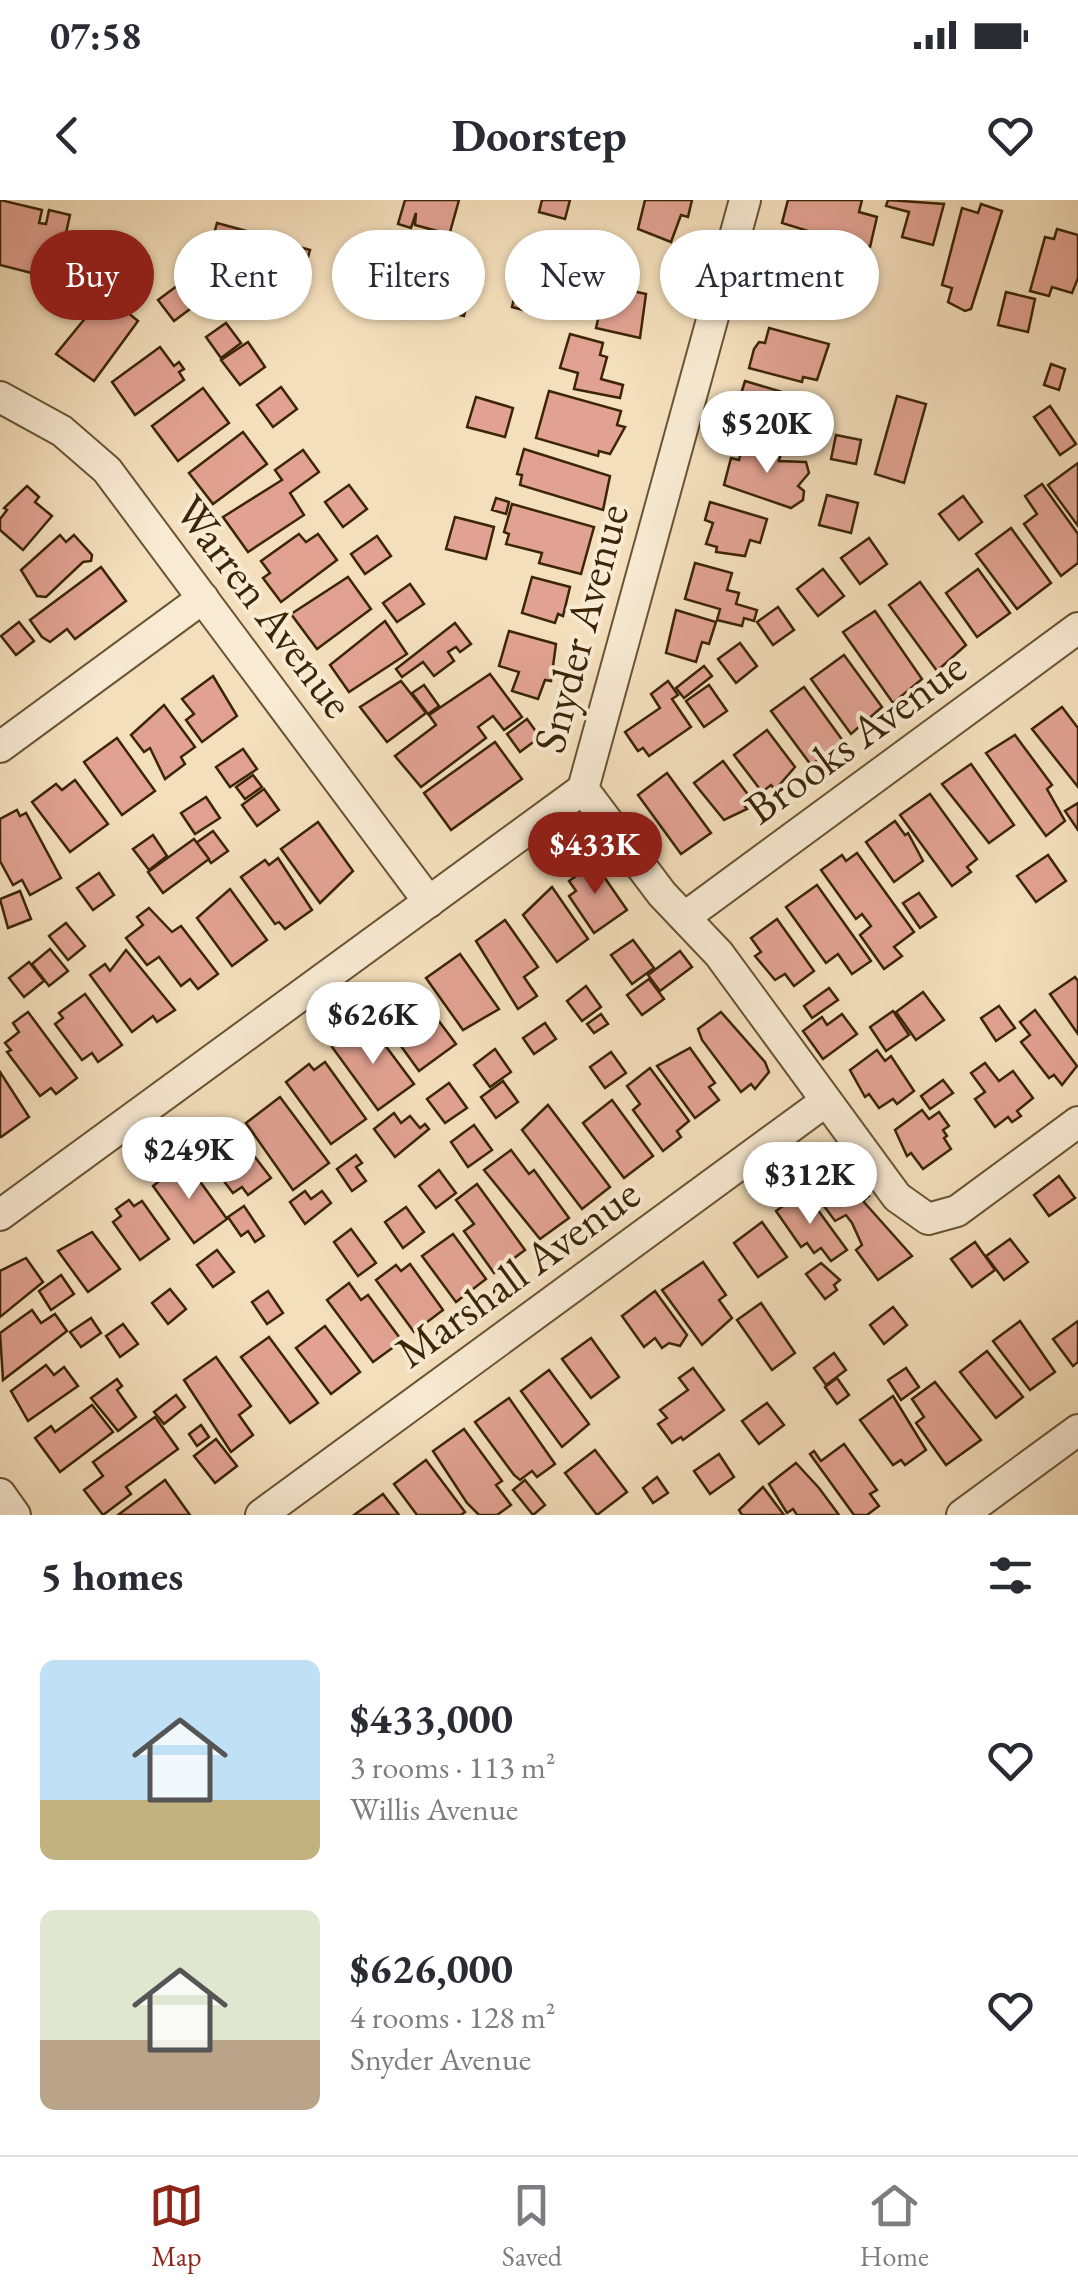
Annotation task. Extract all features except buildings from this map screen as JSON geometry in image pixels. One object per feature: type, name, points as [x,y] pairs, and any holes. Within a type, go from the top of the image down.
[{"type":"street","name":"Snyder Avenue","points":[[0,1215],[583,789],[745,200]]},
{"type":"street","name":"Warren Avenue","points":[[0,397],[62,430],[97,460],[429,902]]},
{"type":"street","points":[[0,748],[203,598]]},
{"type":"street","name":"Brooks Avenue","points":[[685,917],[1078,628]]},
{"type":"street","points":[[583,789],[719,954],[897,1197],[928,1219],[957,1211],[1078,1122]]},
{"type":"street","name":"Marshall Avenue","points":[[261,1515],[826,1100]]},
{"type":"street","points":[[962,1515],[1078,1430]]},
{"type":"street","points":[[0,1494],[15,1515]]}]
